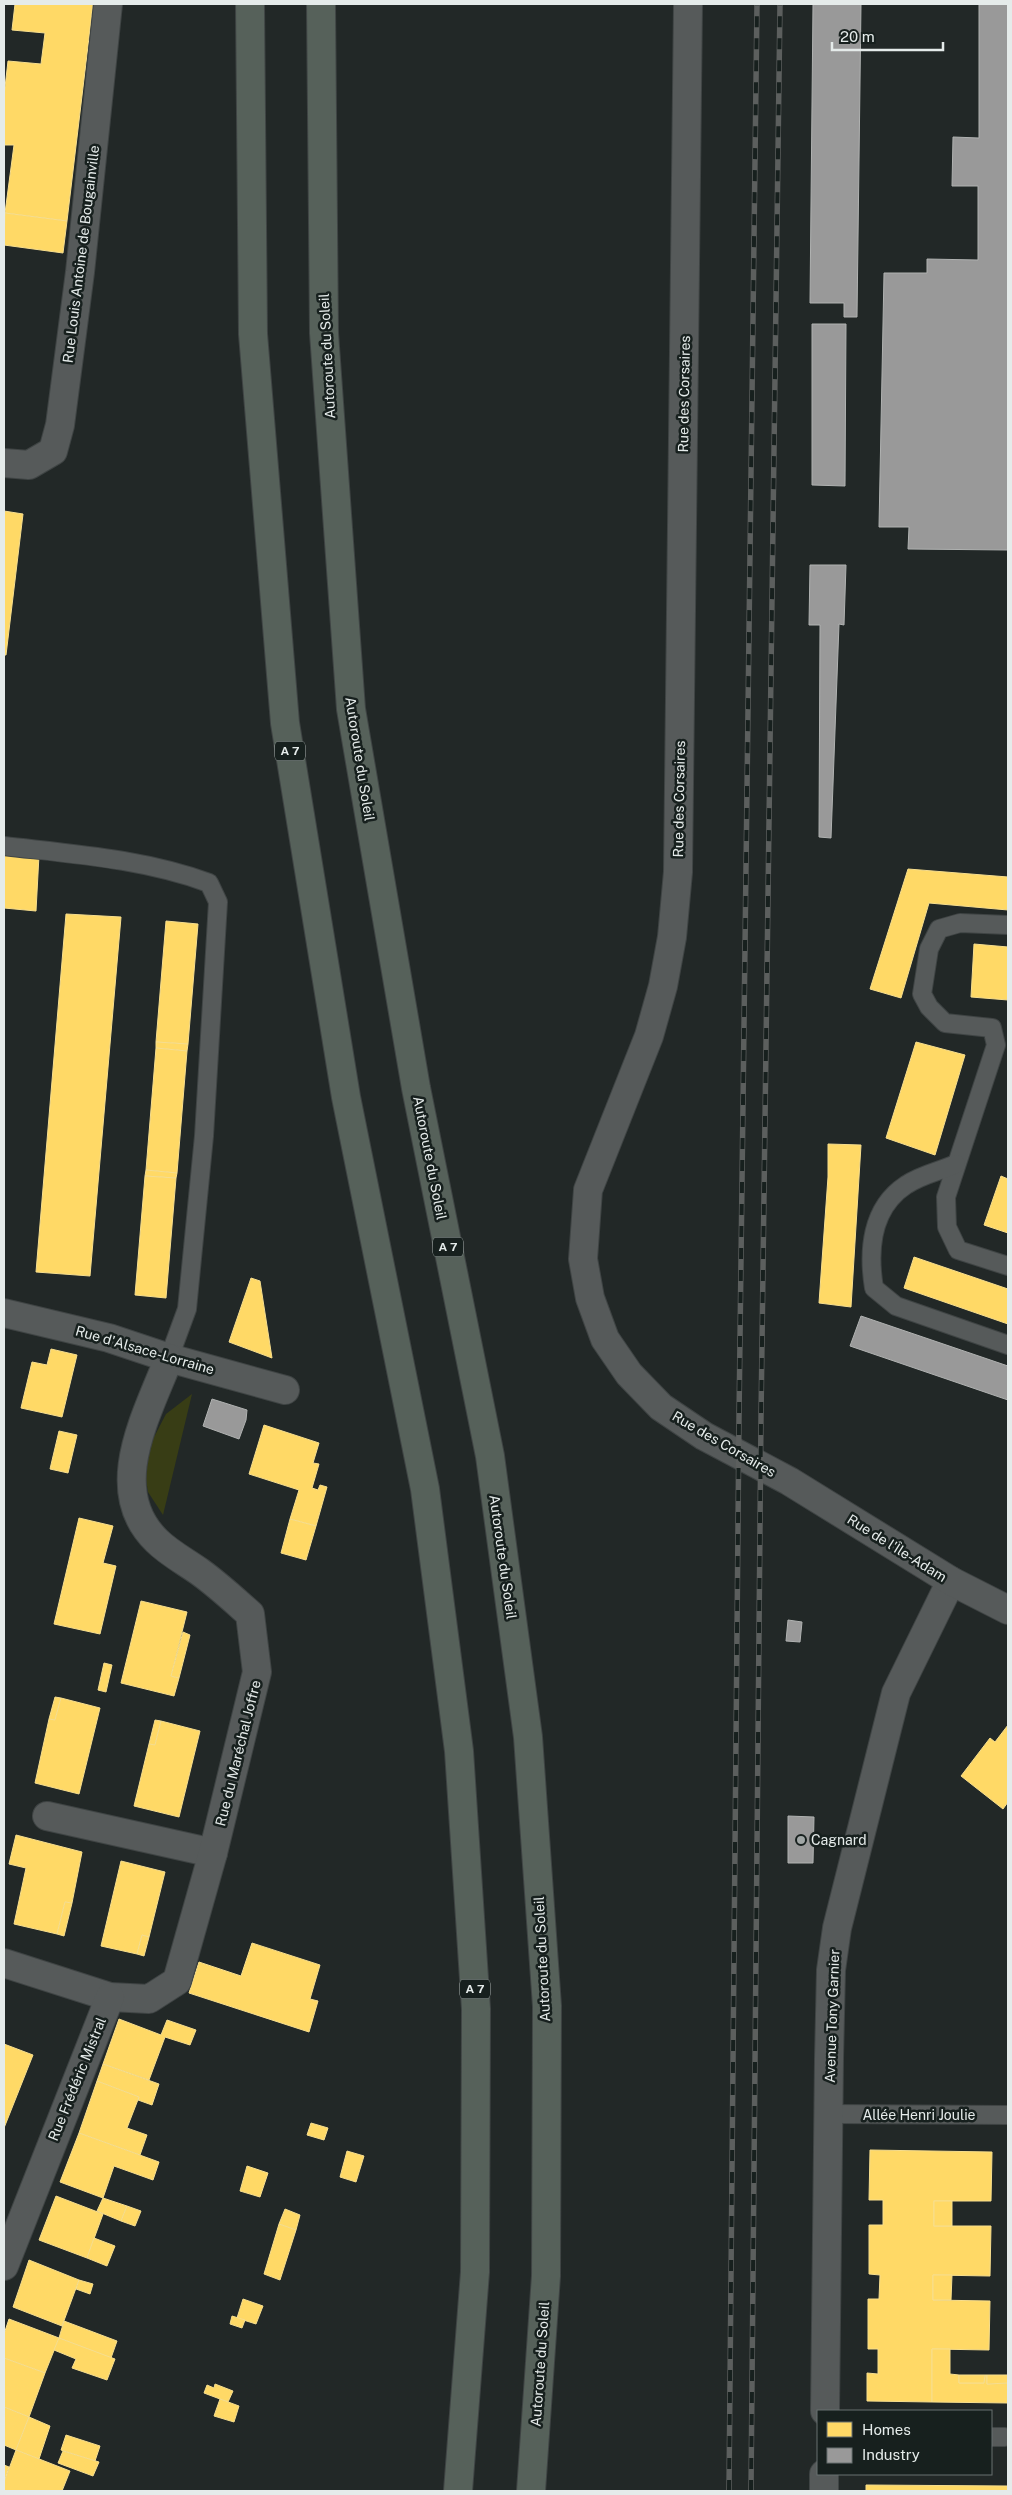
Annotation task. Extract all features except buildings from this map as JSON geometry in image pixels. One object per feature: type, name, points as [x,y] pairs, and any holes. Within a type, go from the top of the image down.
[{"type":"highway","name":"A 7","points":[[250,4],[253,334],[285,723],[346,1097],[425,1488],[459,1751],[476,2019],[475,2272],[458,2491]]},
{"type":"highway","name":"Autoroute du Soleil","points":[[321,4],[324,333],[351,709],[416,1088],[490,1456],[528,1737],[546,2006],[546,2276],[530,2491]]},
{"type":"street","name":"Rue Louis Antoine de Bougainville","points":[[4,463],[29,465],[53,450],[60,425],[80,272],[108,4]]},
{"type":"street","name":"Rue des Corsaires","points":[[688,4],[677,881],[672,937],[663,986],[650,1036],[588,1190],[582,1259],[590,1298],[606,1339],[629,1374],[660,1407],[704,1436],[789,1481]]},
{"type":"street","name":"Rue d'Alsace-Lorraine","points":[[4,1313],[109,1338],[169,1358],[285,1390]]},
{"type":"street","name":"Rue du Maréchal Joffre","points":[[110,1997],[148,1999],[177,1982],[213,1853],[257,1672],[250,1614],[220,1587],[157,1542],[137,1517],[130,1483],[133,1455],[169,1358]]},
{"type":"street","name":"Rue de l'Île-Adam","points":[[789,1481],[951,1581],[1008,1610]]},
{"type":"street","name":"Avenue Tony Garnier","points":[[825,2410],[831,1970],[837,1928],[896,1693],[951,1581]]},
{"type":"street","points":[[47,1816],[213,1853]]},
{"type":"street","points":[[4,1963],[110,1997]]},
{"type":"street","name":"Rue Frédéric Mistral","points":[[4,2266],[110,1997]]},
{"type":"street","points":[[824,2475],[824,2491]]},
{"type":"lane","points":[[4,846],[90,856],[181,872],[209,883],[218,902],[204,1136],[186,1309],[169,1358]]},
{"type":"lane","points":[[1008,925],[960,923],[939,929],[929,949],[922,994],[929,1007],[945,1023],[1000,1029],[946,1197],[947,1227],[958,1250],[1008,1266]]},
{"type":"lane","points":[[956,1164],[906,1184],[883,1208],[875,1228],[870,1260],[874,1288],[896,1306],[1008,1345]]},
{"type":"lane","name":"Allée Henri Joulie","points":[[829,2114],[1008,2115]]},
{"type":"green space","points":[[192,1394],[163,1515],[148,1492],[145,1474],[152,1441],[166,1414]]},
{"type":"railway","points":[[729,2491],[739,1418],[757,4]]},
{"type":"railway","points":[[751,2491],[761,1418],[780,4]]},
{"type":"place","name":"Cagnard","points":[[801,1840]]}]
